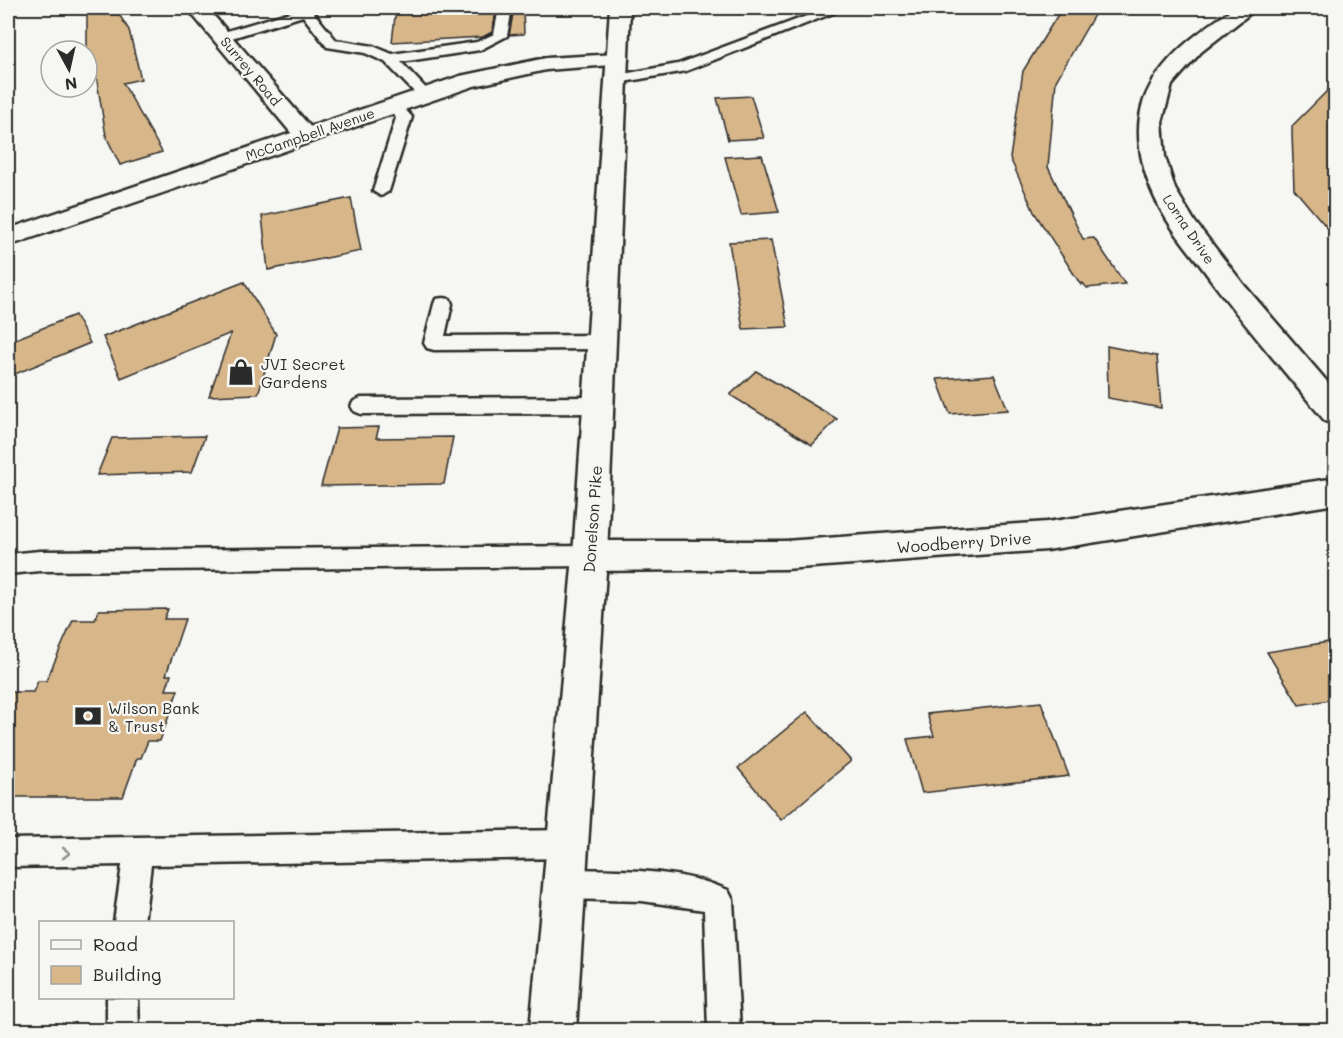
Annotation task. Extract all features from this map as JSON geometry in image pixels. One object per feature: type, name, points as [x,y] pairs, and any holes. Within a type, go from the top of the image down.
[{"type":"street","name":"Surrey Road","points":[[197,8],[305,135]]},
{"type":"street","name":"Donelson Pike","points":[[553,1030],[590,556],[620,8]]},
{"type":"street","name":"Lorna Drive","points":[[1247,8],[1181,59],[1164,81],[1155,100],[1150,123],[1154,159],[1163,190],[1184,225],[1248,310],[1335,413]]},
{"type":"street","name":"McCampbell Avenue","points":[[8,238],[468,81],[546,64],[618,69]]},
{"type":"street","name":"Woodberry Drive","points":[[590,556],[785,555],[1047,536],[1335,491]]},
{"type":"lane","points":[[390,59],[480,46],[500,36],[505,8]]},
{"type":"lane","points":[[618,69],[681,68],[839,8]]},
{"type":"lane","points":[[222,37],[311,9],[332,44],[368,49],[390,59],[425,95]]},
{"type":"lane","points":[[381,191],[404,117],[394,106]]},
{"type":"lane","points":[[443,304],[434,343],[602,342]]},
{"type":"lane","points":[[361,406],[598,405]]},
{"type":"lane","points":[[8,564],[40,561],[590,556]]},
{"type":"lane","points":[[8,854],[568,844]]},
{"type":"lane","points":[[129,921],[138,853]]},
{"type":"lane","points":[[564,884],[650,885],[718,900],[724,1030]]},
{"type":"lane","points":[[123,999],[123,1030]]},
{"type":"building","points":[[87,8],[115,8],[129,30],[141,79],[123,83],[162,152],[120,165],[106,136],[99,93],[99,39],[87,39]]},
{"type":"building","points":[[396,8],[497,8],[492,32],[483,37],[392,42]]},
{"type":"building","points":[[514,8],[523,8],[524,34],[509,35]]},
{"type":"building","points":[[1062,8],[1098,8],[1056,81],[1048,167],[1083,239],[1094,238],[1125,284],[1087,288],[1083,283],[1081,285],[1034,212],[1010,158],[1023,71]]},
{"type":"building","points":[[1335,83],[1335,237],[1294,189],[1292,126]]},
{"type":"building","points":[[751,96],[764,138],[728,140],[717,98]]},
{"type":"building","points":[[762,155],[779,212],[741,215],[725,157]]},
{"type":"building","points":[[351,198],[361,251],[268,270],[262,216]]},
{"type":"building","points":[[771,240],[788,327],[743,329],[729,242]]},
{"type":"building","points":[[244,282],[276,334],[258,394],[209,396],[231,333],[121,378],[103,337]]},
{"type":"building","points":[[75,315],[90,343],[8,377],[8,342]]},
{"type":"building","points":[[1107,346],[1157,356],[1161,408],[1108,398]]},
{"type":"building","points":[[756,371],[837,419],[812,445],[730,395]]},
{"type":"building","points":[[994,375],[1008,410],[950,414],[937,379]]},
{"type":"building","points":[[379,427],[376,438],[453,437],[444,484],[321,486],[337,428]]},
{"type":"building","points":[[205,436],[192,472],[97,475],[112,438]]},
{"type":"building","name":"Wilson Bank & Trust","points":[[168,609],[164,619],[185,619],[166,675],[171,675],[166,690],[178,690],[160,741],[148,741],[141,758],[137,758],[123,797],[8,797],[8,692],[33,692],[38,681],[46,681],[73,620],[95,620],[99,610]]},
{"type":"building","points":[[1335,641],[1335,699],[1299,705],[1267,652]]},
{"type":"building","points":[[1041,702],[1069,776],[922,793],[907,739],[934,736],[927,714]]},
{"type":"building","points":[[807,712],[851,761],[781,820],[738,768]]},
{"type":"place","name":"JVI Secret Gardens","points":[[241,372]]},
{"type":"place","name":"Wilson Bank & Trust","points":[[88,716]]}]
